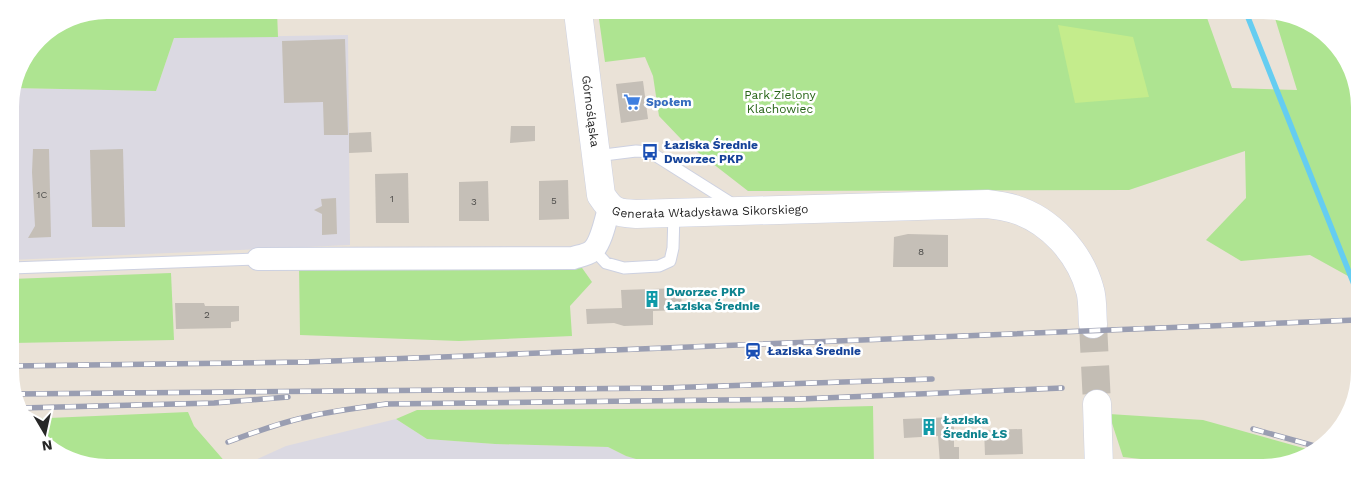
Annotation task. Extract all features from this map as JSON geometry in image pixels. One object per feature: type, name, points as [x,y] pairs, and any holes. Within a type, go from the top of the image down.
[{"type":"street","name":"Górnośląska","points":[[579,19],[601,195],[609,208]]},
{"type":"street","name":"Generała Władysława Sikorskiego","points":[[594,250],[600,240],[609,208],[620,213],[636,214],[988,204],[1015,209],[1044,223],[1060,238],[1076,257],[1090,290],[1093,324]]},
{"type":"street","points":[[258,259],[573,258],[594,250]]},
{"type":"street","points":[[1096,404],[1099,459]]},
{"type":"lane","points":[[596,156],[636,151],[650,152],[742,210]]},
{"type":"lane","points":[[594,250],[606,263],[624,268],[660,266],[670,261],[673,248],[674,213]]},
{"type":"lane","points":[[19,268],[258,259]]},
{"type":"shaded area","points":[[348,35],[350,245],[19,260],[21,88],[156,91],[174,38]]},
{"type":"shaded area","points":[[396,419],[427,439],[495,444],[608,447],[636,459],[257,459],[286,446]]},
{"type":"green space","points":[[277,19],[278,37],[174,38],[156,91],[21,88],[25,73],[34,58],[53,37],[73,25],[90,20]]},
{"type":"green space","name":"Park Zielony Klachowiec","points":[[599,19],[1207,19],[1232,88],[1297,90],[1275,20],[1291,23],[1317,37],[1333,53],[1345,73],[1348,84],[1351,107],[1351,278],[1310,255],[1241,261],[1206,240],[1246,198],[1245,151],[1129,190],[748,191],[681,139],[659,116],[653,76],[645,57],[605,62]]},
{"type":"green space","points":[[1058,25],[1133,37],[1149,97],[1075,103]]},
{"type":"green space","points":[[299,265],[580,265],[592,282],[570,306],[572,336],[459,341],[300,335]]},
{"type":"green space","points":[[171,273],[174,340],[19,343],[19,279]]},
{"type":"green space","points":[[873,406],[874,459],[636,459],[608,447],[495,444],[427,439],[396,419],[417,410]]},
{"type":"green space","points":[[188,412],[194,426],[223,459],[90,458],[79,455],[58,444],[41,429],[33,419]]},
{"type":"green space","points":[[1109,414],[1203,420],[1305,448],[1291,455],[1269,459],[1141,459],[1123,457]]},
{"type":"building","points":[[345,39],[348,135],[324,135],[323,102],[284,103],[282,41]]},
{"type":"building","name":"Społem","points":[[643,81],[648,119],[621,123],[616,84]]},
{"type":"building","points":[[511,126],[535,126],[535,141],[510,143]]},
{"type":"building","points":[[371,132],[372,152],[349,153],[349,133]]},
{"type":"building","points":[[33,149],[49,149],[51,237],[28,238],[35,226],[32,172]]},
{"type":"building","points":[[123,149],[125,227],[92,227],[90,150]]},
{"type":"building","points":[[408,173],[409,223],[376,223],[375,174]]},
{"type":"building","points":[[568,180],[569,219],[539,220],[539,181]]},
{"type":"building","points":[[488,181],[489,221],[459,221],[459,182]]},
{"type":"building","points":[[336,198],[337,234],[322,235],[322,214],[314,210],[322,206],[321,199]]},
{"type":"building","points":[[908,234],[948,235],[948,267],[893,267],[894,237]]},
{"type":"building","name":"Dworzec PKP Łaziska Średnie","points":[[681,288],[682,310],[653,311],[653,325],[587,324],[586,309],[622,308],[621,290]]},
{"type":"building","points":[[175,303],[204,303],[205,306],[239,306],[239,321],[231,322],[231,328],[176,329]]},
{"type":"building","name":"Łaziska Średnie ŁS","points":[[954,417],[954,447],[959,447],[959,459],[940,459],[938,436],[904,438],[903,419]]},
{"type":"building","points":[[1022,429],[1023,454],[985,455],[984,430]]},
{"type":"waterway","points":[[1249,19],[1351,277]]},
{"type":"tunnel","points":[[1093,324],[1097,404]]},
{"type":"railway","points":[[19,366],[305,362],[1351,320]]},
{"type":"railway","points":[[22,394],[663,388],[932,379]]},
{"type":"railway","points":[[228,442],[302,418],[386,404],[800,399],[1062,388]]},
{"type":"railway","points":[[27,408],[214,403],[288,397]]},
{"type":"railway","points":[[1253,429],[1311,445]]},
{"type":"place","name":"Społem","points":[[632,102]]},
{"type":"place","name":"Łaziska Średnie Dworzec PKP","points":[[650,152]]},
{"type":"place","name":"Dworzec PKP Łaziska Średnie","points":[[652,299]]},
{"type":"place","name":"Łaziska Średnie","points":[[753,351]]},
{"type":"place","name":"Łaziska Średnie ŁS","points":[[929,427]]}]
